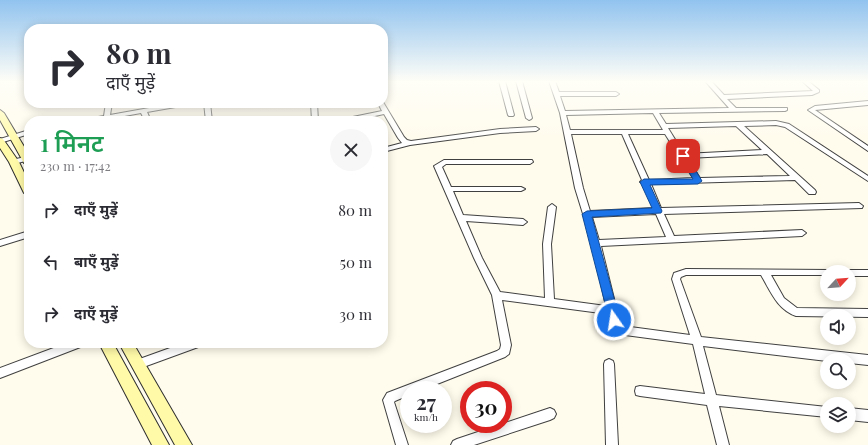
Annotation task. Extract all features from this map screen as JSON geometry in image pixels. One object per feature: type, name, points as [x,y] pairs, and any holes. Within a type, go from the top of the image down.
[{"type":"main road","points":[[0,113],[24,153]]},
{"type":"main road","points":[[0,141],[14,162],[24,183]]},
{"type":"main road","points":[[109,348],[161,445]]},
{"type":"main road","points":[[129,348],[184,445]]},
{"type":"street","points":[[508,102],[511,115]]},
{"type":"street","points":[[525,102],[529,118]]},
{"type":"street","points":[[558,102],[587,214],[596,243],[612,311],[620,329],[625,331],[697,341],[868,360]]},
{"type":"street","points":[[727,102],[734,110]]},
{"type":"street","points":[[868,103],[815,108],[811,110],[868,149]]},
{"type":"street","points":[[113,116],[160,108]]},
{"type":"street","points":[[383,108],[387,116]]},
{"type":"street","points":[[562,113],[785,109]]},
{"type":"street","points":[[143,111],[146,116]]},
{"type":"street","points":[[366,116],[385,112]]},
{"type":"street","points":[[655,112],[698,181]]},
{"type":"street","points":[[388,117],[400,138],[409,143]]},
{"type":"street","points":[[567,132],[624,132],[776,123],[787,125],[868,179]]},
{"type":"street","points":[[739,125],[812,192]]},
{"type":"street","points":[[388,149],[409,143],[505,130],[536,129]]},
{"type":"street","points":[[624,132],[644,182],[670,239]]},
{"type":"street","points":[[0,141],[24,133]]},
{"type":"street","points":[[683,156],[768,152]]},
{"type":"street","points":[[14,162],[24,161]]},
{"type":"street","points":[[432,381],[501,354],[505,351],[506,345],[497,295],[478,258],[438,168],[440,164],[444,162],[530,162]]},
{"type":"street","points":[[644,182],[797,178]]},
{"type":"street","points":[[448,190],[522,190]]},
{"type":"street","points":[[587,214],[859,206]]},
{"type":"street","points":[[550,303],[547,244],[552,207]]},
{"type":"street","points":[[461,218],[523,222]]},
{"type":"street","points":[[596,243],[802,233]]},
{"type":"street","points":[[0,243],[24,236]]},
{"type":"street","points":[[723,445],[697,341],[676,279],[677,274],[686,272],[820,272]]},
{"type":"street","points":[[764,272],[784,305],[791,311],[868,313]]},
{"type":"street","points":[[856,273],[868,273]]},
{"type":"street","points":[[497,295],[612,311]]},
{"type":"street","points":[[0,373],[66,348]]},
{"type":"street","points":[[138,364],[183,348]]},
{"type":"street","points":[[609,364],[612,445]]},
{"type":"street","points":[[640,391],[820,411]]},
{"type":"street","points":[[400,394],[391,397],[388,400],[402,445]]},
{"type":"street","points":[[457,445],[471,443],[550,414]]},
{"type":"street","points":[[856,415],[868,416]]},
{"type":"route","points":[[614,320],[596,243],[587,214],[658,211],[644,182],[698,181],[683,156]]}]
